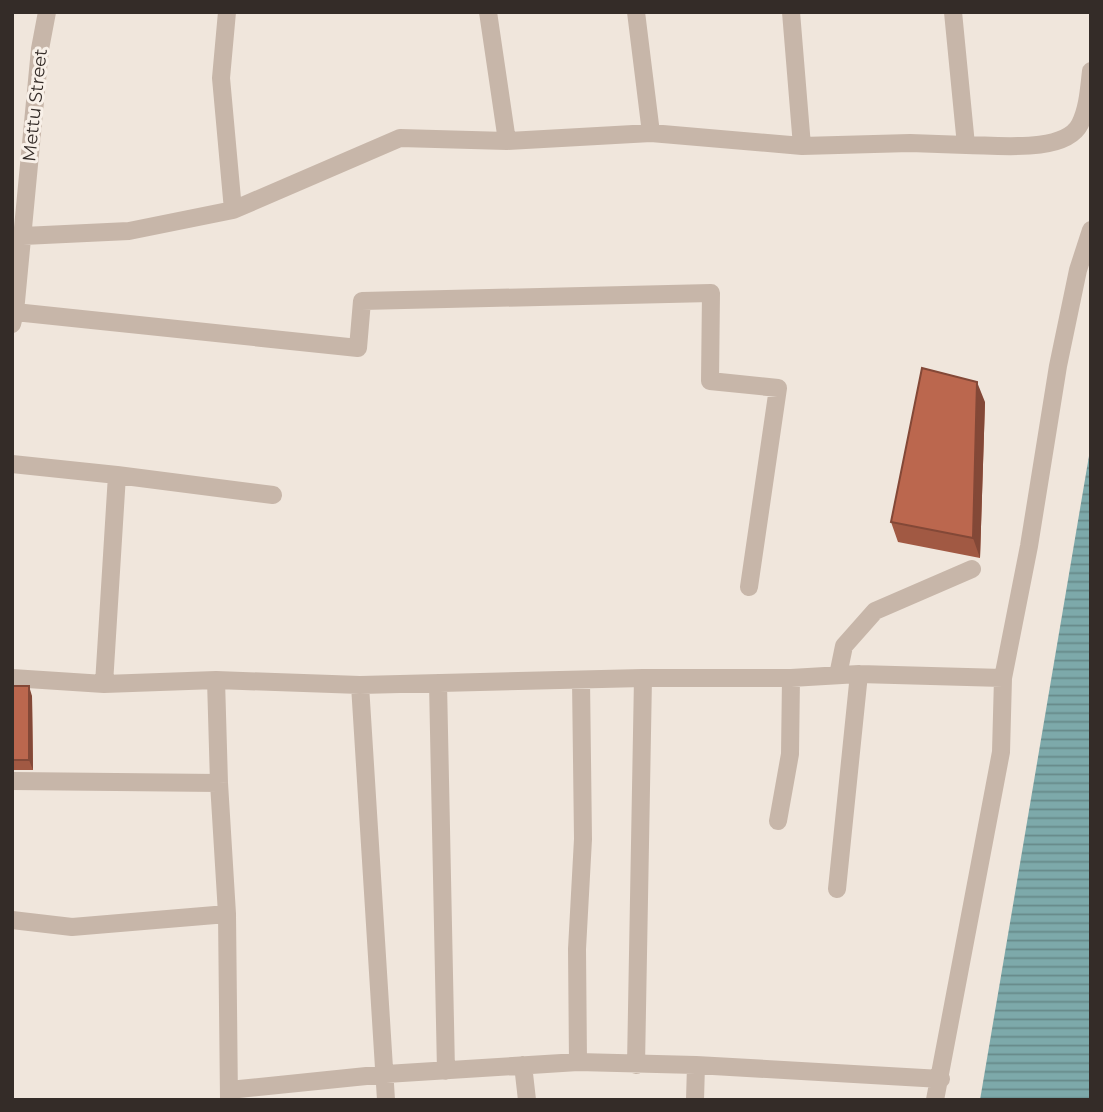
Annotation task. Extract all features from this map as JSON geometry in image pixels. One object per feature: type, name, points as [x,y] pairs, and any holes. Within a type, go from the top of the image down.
[{"type":"street","name":"Mettu Street","points":[[14,318],[23,236],[21,161],[47,12]]},
{"type":"street","points":[[227,12],[221,78],[233,210]]},
{"type":"street","points":[[488,12],[507,141]]},
{"type":"street","points":[[636,12],[651,134]]},
{"type":"street","points":[[791,12],[802,145]]},
{"type":"street","points":[[953,12],[966,145]]},
{"type":"street","points":[[23,236],[130,231],[233,210],[400,138],[507,141],[651,134],[802,145],[1050,144],[1067,138],[1079,125],[1087,100],[1091,71]]},
{"type":"street","points":[[935,1100],[1001,752],[1003,678],[1058,366],[1078,270],[1091,230]]},
{"type":"street","points":[[14,318],[358,348],[362,301],[712,293],[710,381],[778,388],[749,587]]},
{"type":"street","points":[[12,464],[273,495]]},
{"type":"street","points":[[104,684],[117,475]]},
{"type":"street","points":[[838,675],[844,646],[875,611],[972,569]]},
{"type":"street","points":[[12,678],[104,684],[216,680],[360,685],[643,678],[791,678],[859,674],[1003,678]]},
{"type":"street","points":[[837,889],[859,674]]},
{"type":"street","points":[[636,1065],[643,678]]},
{"type":"street","points":[[778,821],[790,754],[791,678]]},
{"type":"street","points":[[216,680],[227,914],[229,1095],[386,1074],[578,1062],[696,1065],[941,1079]]},
{"type":"street","points":[[578,1062],[577,949],[583,839],[581,680]]},
{"type":"street","points":[[438,684],[446,1071]]},
{"type":"street","points":[[360,685],[386,1100]]},
{"type":"street","points":[[12,781],[219,783]]},
{"type":"street","points":[[12,920],[72,927],[227,914]]},
{"type":"street","points":[[523,1065],[527,1100]]},
{"type":"street","points":[[695,1100],[696,1065]]},
{"type":"water","points":[[1091,444],[1091,1100],[980,1100]]},
{"type":"building","points":[[922,368],[977,382],[973,538],[891,522]]},
{"type":"building","points":[[12,686],[29,686],[29,760],[12,760]]}]
